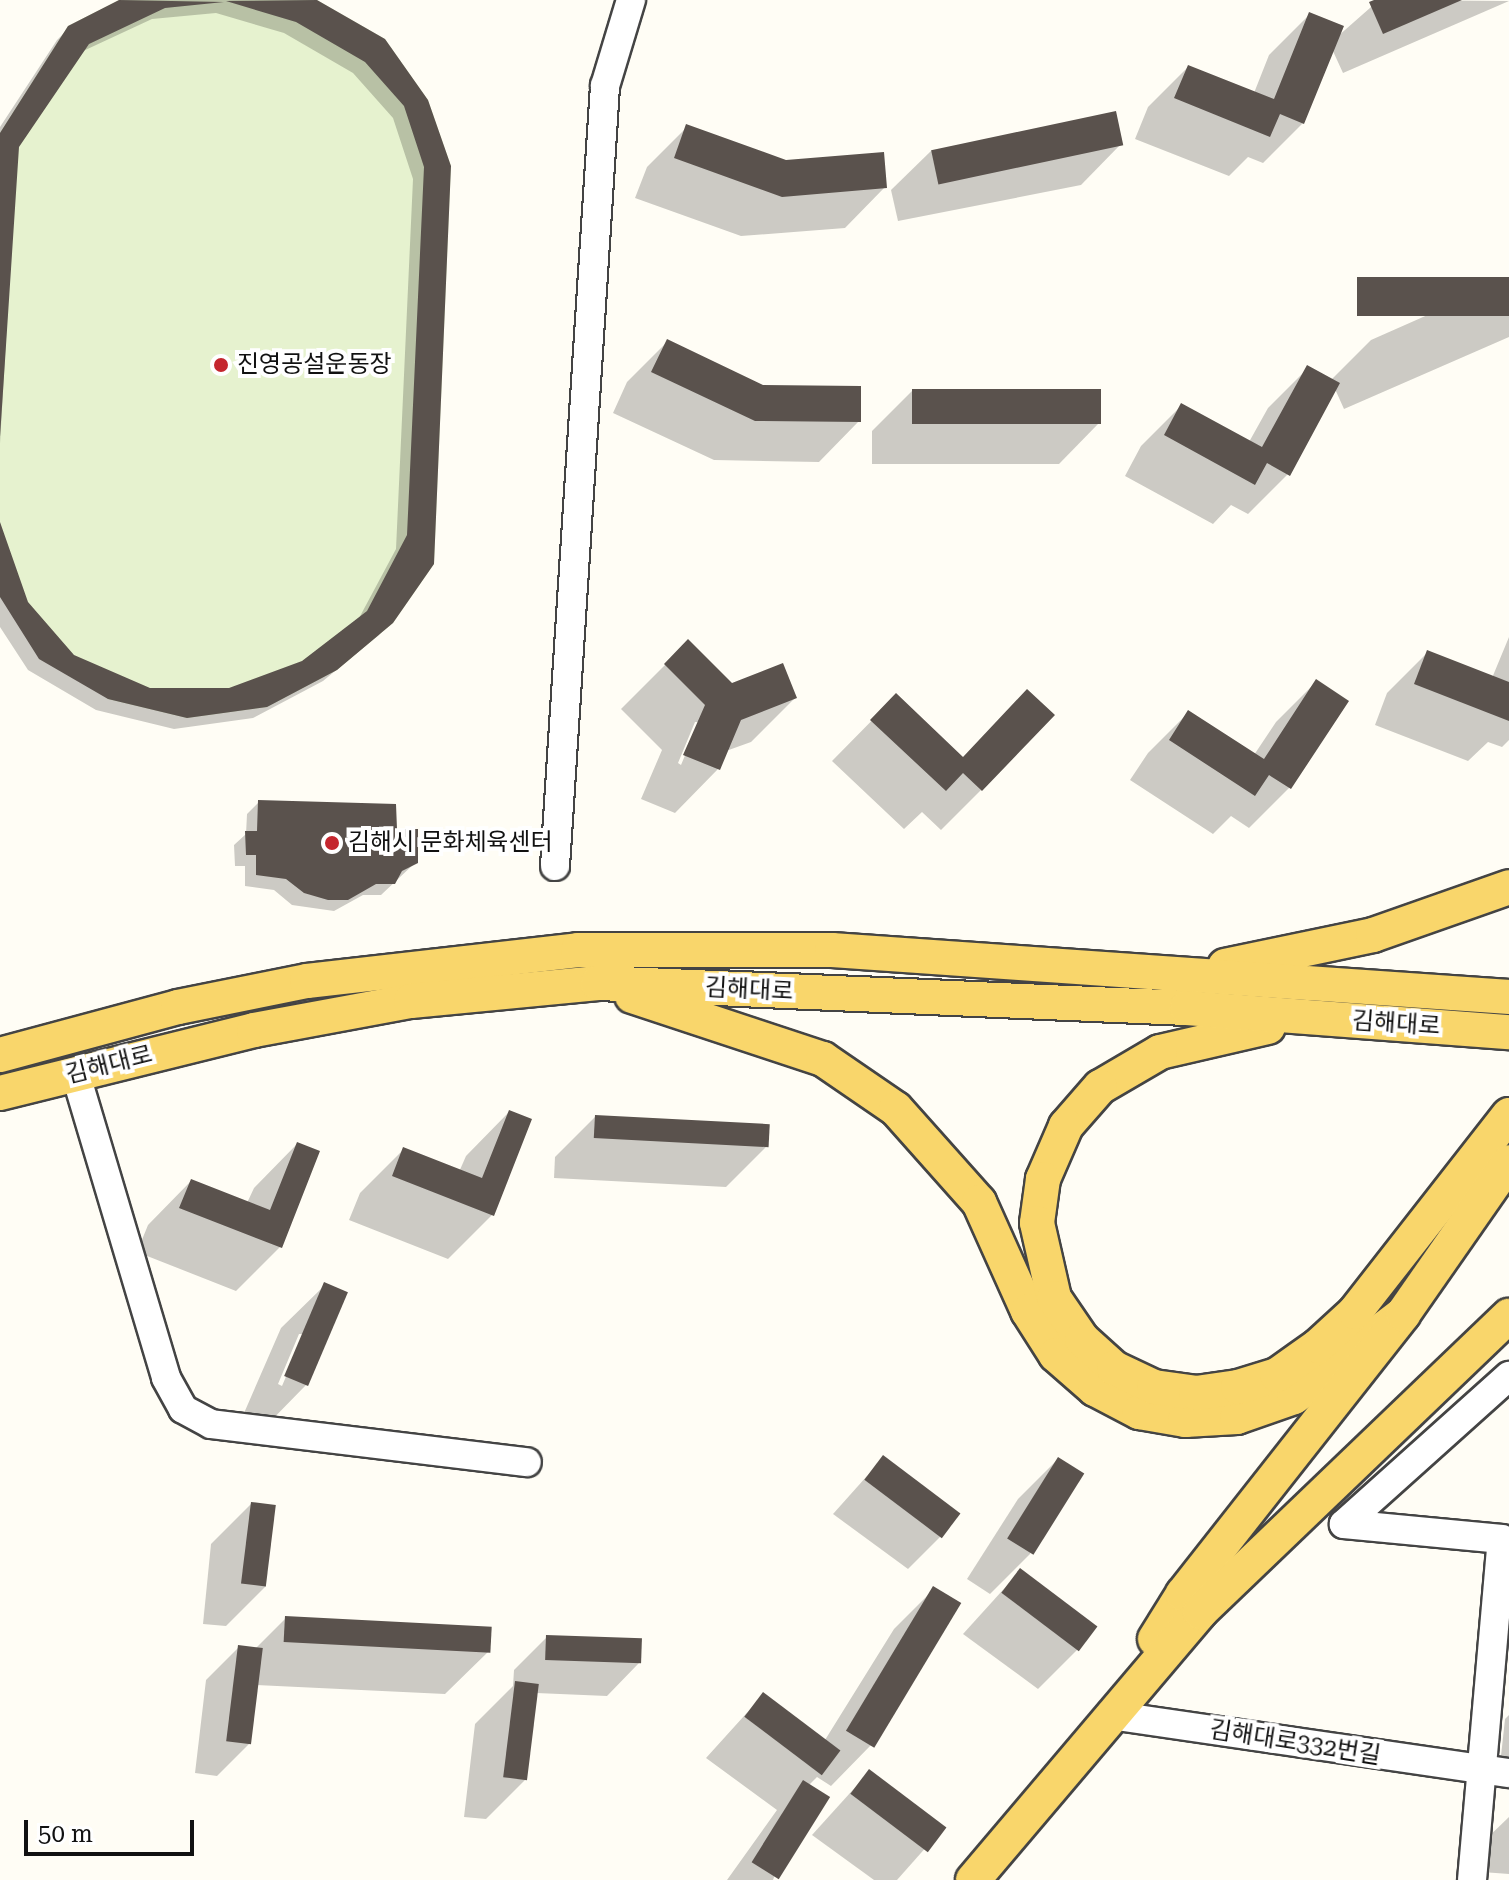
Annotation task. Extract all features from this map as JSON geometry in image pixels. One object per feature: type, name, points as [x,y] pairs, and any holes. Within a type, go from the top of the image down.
[{"type":"main road","points":[[1184,974],[1373,935],[1509,887]]},
{"type":"main road","name":"김해대로","points":[[0,1055],[178,1007],[307,981],[578,950],[832,950],[1509,997]]},
{"type":"main road","points":[[598,983],[823,1059],[896,1109],[979,1202],[1028,1311],[1056,1355],[1095,1389],[1139,1412],[1185,1420],[1237,1417],[1294,1397],[1403,1314]]},
{"type":"main road","name":"김해대로","points":[[0,1093],[75,1072],[411,1001],[598,983],[1187,1008],[1509,1032]]},
{"type":"main road","points":[[1316,1019],[1232,1032],[1160,1052],[1100,1087],[1066,1126],[1043,1179],[1037,1223],[1054,1298],[1082,1339],[1114,1368],[1154,1387],[1196,1393],[1277,1375],[1355,1312],[1493,1167]]},
{"type":"main road","points":[[1110,1715],[1183,1594],[1403,1314],[1493,1167],[1509,1115]]},
{"type":"main road","points":[[973,1880],[1200,1612],[1509,1316]]},
{"type":"street","points":[[555,866],[605,86],[631,0]]},
{"type":"street","points":[[75,1072],[166,1378],[183,1409],[211,1424],[527,1462]]},
{"type":"street","points":[[1472,1880],[1480,1771],[1506,1539],[1344,1524],[1509,1376]]},
{"type":"street","name":"김해대로332번길","points":[[1110,1715],[1509,1773]]},
{"type":"green space","name":"진영공설운동장","points":[[119,0],[317,0],[385,39],[428,100],[451,166],[434,564],[393,623],[337,670],[267,707],[187,718],[108,699],[0,597],[0,133],[68,26]]},
{"type":"building","points":[[119,0],[224,2],[165,8],[89,44],[19,147],[0,437],[0,133],[68,26]]},
{"type":"building","points":[[317,0],[385,39],[428,100],[451,166],[434,564],[393,623],[337,670],[267,707],[187,718],[108,699],[39,659],[0,597],[0,522],[28,602],[74,655],[150,688],[229,688],[302,661],[367,611],[407,535],[424,167],[404,106],[365,62],[296,22],[226,1]]},
{"type":"building","points":[[1462,0],[1383,34],[1369,2]]},
{"type":"building","points":[[1309,12],[1344,26],[1304,124],[1280,114],[1270,137],[1174,98],[1188,65],[1274,99]]},
{"type":"building","points":[[1116,111],[1123,145],[938,185],[931,150]]},
{"type":"building","points":[[686,124],[786,160],[884,152],[887,188],[782,197],[674,158]]},
{"type":"building","points":[[1357,277],[1509,277],[1509,316],[1357,316]]},
{"type":"building","points":[[667,339],[763,385],[861,386],[861,422],[755,421],[651,372]]},
{"type":"building","points":[[1307,365],[1340,383],[1290,476],[1267,463],[1255,485],[1164,435],[1181,403],[1262,447]]},
{"type":"building","points":[[912,389],[1101,389],[1101,424],[912,424]]},
{"type":"building","points":[[688,639],[732,683],[783,663],[797,698],[741,720],[720,770],[683,755],[705,705],[664,664]]},
{"type":"building","points":[[1427,650],[1509,682],[1509,721],[1414,684]]},
{"type":"building","points":[[1316,679],[1349,701],[1291,789],[1269,775],[1255,796],[1169,740],[1188,710],[1264,759]]},
{"type":"building","points":[[1027,689],[1055,715],[982,791],[963,773],[946,791],[870,720],[896,693],[963,757]]},
{"type":"building","name":"김해시 문화체육센터","points":[[258,800],[396,804],[397,829],[418,829],[418,863],[402,871],[395,884],[376,884],[348,900],[328,900],[304,893],[286,879],[256,875],[256,855],[246,855],[245,831],[257,831]]},
{"type":"building","points":[[509,1110],[532,1119],[494,1216],[392,1176],[403,1147],[482,1178]]},
{"type":"building","points":[[595,1115],[770,1124],[769,1147],[594,1138]]},
{"type":"building","points":[[297,1142],[320,1151],[282,1248],[179,1208],[191,1179],[270,1210]]},
{"type":"building","points":[[324,1282],[348,1292],[308,1386],[284,1376]]},
{"type":"building","points":[[883,1455],[960,1513],[942,1538],[864,1480]]},
{"type":"building","points":[[1058,1457],[1084,1473],[1033,1555],[1007,1538]]},
{"type":"building","points":[[251,1502],[276,1505],[266,1586],[241,1583]]},
{"type":"building","points":[[1020,1568],[1097,1626],[1079,1651],[1001,1593]]},
{"type":"building","points":[[933,1586],[961,1603],[874,1748],[846,1731]]},
{"type":"building","points":[[285,1616],[492,1627],[490,1653],[284,1642]]},
{"type":"building","points":[[546,1635],[642,1638],[641,1663],[545,1660]]},
{"type":"building","points":[[238,1645],[263,1648],[251,1744],[226,1741]]},
{"type":"building","points":[[515,1681],[539,1684],[527,1780],[503,1777]]},
{"type":"building","points":[[763,1692],[840,1750],[822,1775],[744,1717]]},
{"type":"building","points":[[869,1769],[946,1827],[928,1852],[850,1794]]},
{"type":"building","points":[[803,1780],[830,1797],[779,1879],[752,1862]]},
{"type":"place","name":"진영공설운동장","points":[[221,365]]},
{"type":"place","name":"김해시 문화체육센터","points":[[332,843]]}]
